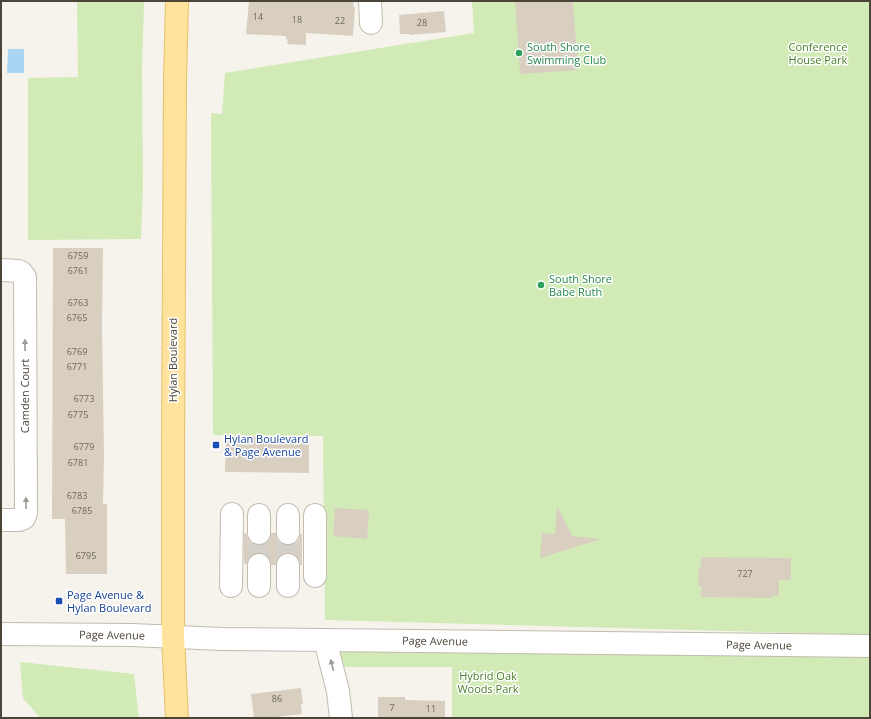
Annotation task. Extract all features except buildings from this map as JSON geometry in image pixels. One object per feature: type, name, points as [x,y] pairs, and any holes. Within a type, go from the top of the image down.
[{"type":"main road","name":"Hylan Boulevard","points":[[177,1],[174,82],[173,314],[173,637],[177,718]]},
{"type":"street","points":[[370,1],[371,23]]},
{"type":"street","name":"Camden Court","points":[[1,270],[19,271],[25,277],[26,513],[24,518],[19,520],[1,520]]},
{"type":"street","points":[[230,586],[232,514]]},
{"type":"street","points":[[315,516],[315,576]]},
{"type":"street","points":[[259,565],[259,586]]},
{"type":"street","points":[[288,565],[288,586]]},
{"type":"street","name":"Page Avenue","points":[[1,634],[132,634],[222,639],[870,646]]},
{"type":"street","points":[[325,640],[338,691],[341,718]]},
{"type":"green space","points":[[77,1],[144,1],[142,71],[143,187],[141,239],[28,240],[28,78],[78,77]]},
{"type":"green space","name":"South Shore Babe Ruth","points":[[472,1],[870,1],[870,635],[325,620],[323,436],[213,435],[211,113],[222,114],[225,73],[474,33]]},
{"type":"green space","name":"Hybrid Oak Woods Park","points":[[341,645],[870,654],[870,718],[452,718],[452,667],[344,667],[337,652]]},
{"type":"green space","points":[[20,662],[134,674],[139,718],[40,718],[23,698]]},
{"type":"water","points":[[8,49],[24,49],[24,73],[7,73]]},
{"type":"tunnel","points":[[259,533],[259,565]]},
{"type":"tunnel","points":[[288,533],[288,565]]},
{"type":"place","name":"South Shore Swimming Club","points":[[519,53]]},
{"type":"place","name":"South Shore Babe Ruth","points":[[541,285]]},
{"type":"place","name":"Hylan Boulevard & Page Avenue","points":[[216,445]]},
{"type":"place","name":"Page Avenue & Hylan Boulevard","points":[[59,601]]},
{"type":"park label","name":"Conference House Park","points":[[818,53]]}]
